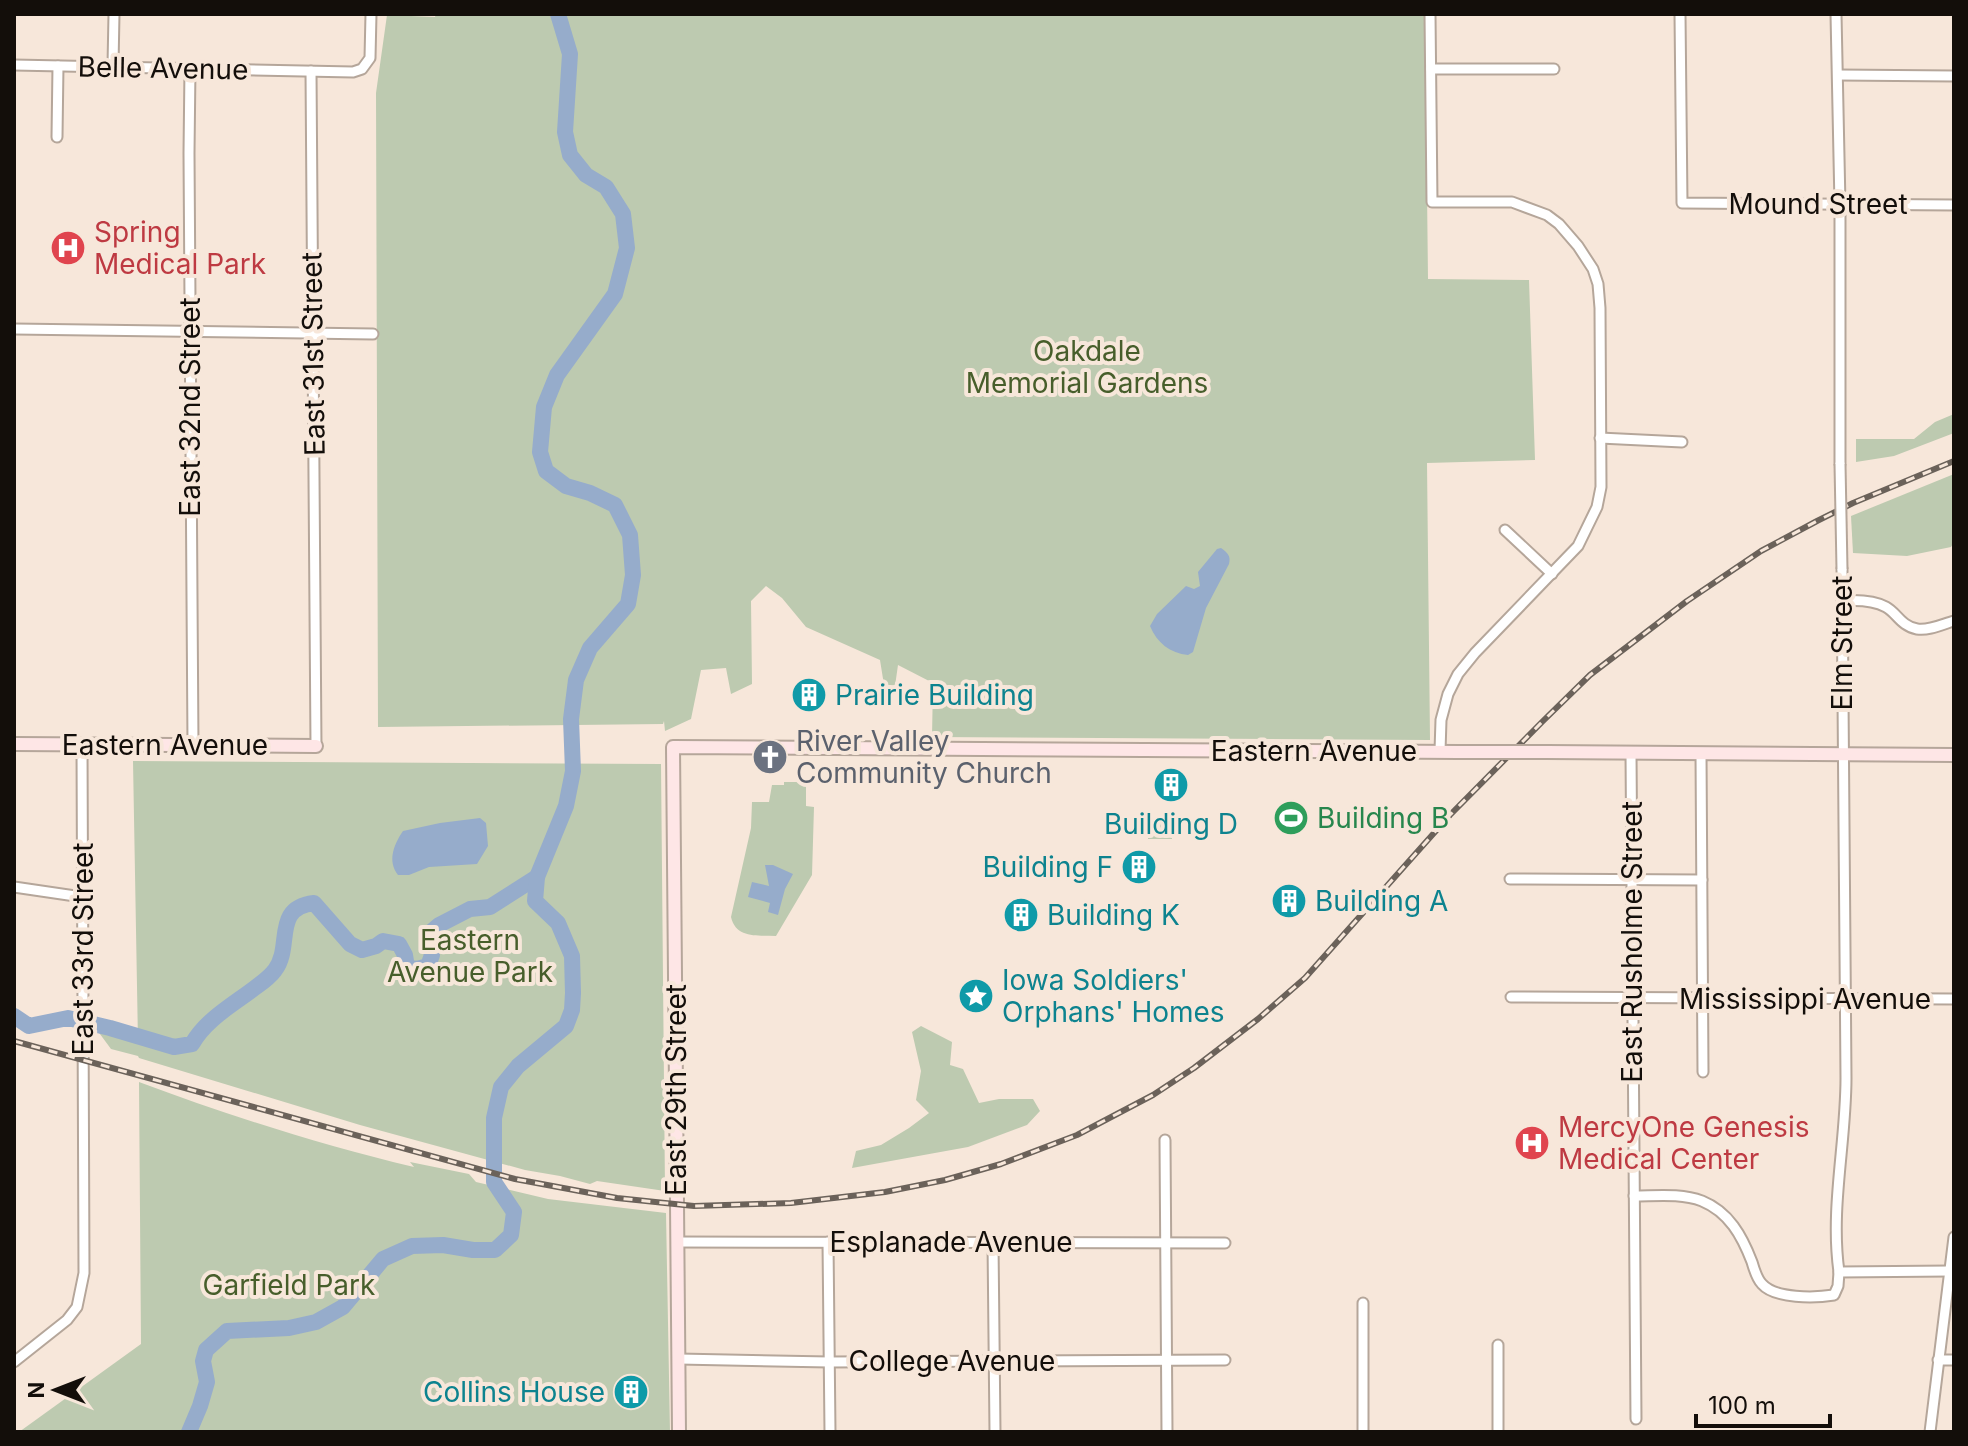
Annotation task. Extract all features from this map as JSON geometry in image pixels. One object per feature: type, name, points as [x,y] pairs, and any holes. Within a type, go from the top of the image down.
[{"type":"street","points":[[113,65],[114,14]]},
{"type":"street","points":[[311,71],[353,72],[362,69],[370,58],[371,14]]},
{"type":"street","points":[[1430,14],[1432,202],[1512,202],[1547,215],[1578,246],[1593,269],[1600,308],[1601,487],[1597,507],[1578,546],[1458,674],[1448,694],[1441,720],[1440,751]]},
{"type":"street","name":"Mound Street","points":[[1680,14],[1682,203],[1954,205]]},
{"type":"street","name":"Elm Street","points":[[1836,14],[1846,999],[1846,1086],[1836,1236],[1839,1272]]},
{"type":"street","name":"Belle Avenue","points":[[14,65],[311,71]]},
{"type":"street","points":[[57,137],[58,66]]},
{"type":"street","name":"East 32nd Street","points":[[190,68],[193,745]]},
{"type":"street","points":[[1431,69],[1554,69]]},
{"type":"street","name":"East 31st Street","points":[[311,71],[316,746]]},
{"type":"street","points":[[1838,75],[1954,76]]},
{"type":"street","points":[[14,329],[373,334]]},
{"type":"street","points":[[1600,438],[1682,442]]},
{"type":"street","points":[[1505,530],[1552,574]]},
{"type":"street","points":[[1842,601],[1859,600],[1887,607],[1900,621],[1915,628],[1927,629],[1954,621]]},
{"type":"street","name":"Eastern Avenue","points":[[14,744],[316,746]]},
{"type":"street","name":"East 33rd Street","points":[[14,1362],[67,1320],[77,1307],[84,1273],[82,745]]},
{"type":"street","name":"Eastern Avenue","points":[[673,747],[1954,755]]},
{"type":"street","name":"East 29th Street","points":[[673,747],[679,1432]]},
{"type":"street","name":"East Rusholme Street","points":[[1631,753],[1636,1425]]},
{"type":"street","points":[[1701,753],[1703,1072]]},
{"type":"street","points":[[1510,879],[1702,880]]},
{"type":"street","points":[[14,887],[82,897]]},
{"type":"street","name":"Mississippi Avenue","points":[[1511,997],[1954,999]]},
{"type":"street","points":[[1165,1140],[1167,1432]]},
{"type":"street","points":[[1634,1196],[1682,1196],[1702,1201],[1718,1210],[1733,1224],[1744,1241],[1760,1284],[1772,1292],[1820,1297],[1834,1295],[1839,1272],[1950,1271]]},
{"type":"street","points":[[1930,1432],[1954,1237]]},
{"type":"street","name":"Esplanade Avenue","points":[[678,1242],[1225,1243]]},
{"type":"street","points":[[828,1242],[830,1432]]},
{"type":"street","points":[[993,1242],[995,1432]]},
{"type":"street","points":[[1363,1303],[1363,1432]]},
{"type":"street","points":[[1498,1345],[1498,1432]]},
{"type":"street","name":"College Avenue","points":[[679,1359],[829,1362],[1225,1360]]},
{"type":"street","points":[[1938,1360],[1954,1360]]},
{"type":"green space","name":"Oakdale Memorial Gardens","points":[[436,14],[1425,14],[1428,279],[1529,280],[1535,460],[1427,463],[1430,740],[932,737],[933,683],[898,665],[895,686],[884,685],[880,660],[806,627],[782,598],[766,586],[751,601],[752,684],[731,694],[726,668],[701,670],[691,719],[665,731],[664,721],[663,724],[378,727],[376,93],[387,15],[435,17]]},
{"type":"green space","points":[[1954,414],[1954,433],[1894,456],[1856,462],[1856,439],[1914,439],[1935,422]]},
{"type":"green space","points":[[1954,474],[1954,542],[1951,547],[1907,556],[1853,553],[1851,516]]},
{"type":"green space","name":"Eastern Avenue Park","points":[[133,761],[661,764],[665,1191],[597,1181],[590,1184],[525,1170],[360,1125],[111,1049],[97,1030],[138,1042]]},
{"type":"green space","points":[[784,782],[802,782],[806,785],[806,806],[814,807],[812,875],[776,936],[749,934],[738,929],[731,917],[751,828],[752,802],[769,802],[772,785],[784,785]]},
{"type":"green space","points":[[1148,818],[1172,818],[1172,839],[1148,839]]},
{"type":"green space","points":[[921,1026],[952,1042],[950,1065],[963,1069],[979,1103],[999,1099],[1033,1099],[1040,1111],[1027,1125],[968,1147],[852,1168],[856,1151],[881,1145],[929,1113],[916,1100],[921,1071],[912,1032]]},
{"type":"green space","name":"Garfield Park","points":[[139,1082],[275,1129],[414,1167],[410,1162],[469,1174],[476,1182],[548,1199],[666,1213],[670,1432],[19,1432],[141,1344]]},
{"type":"water","points":[[1221,548],[1230,559],[1229,564],[1206,608],[1193,652],[1181,654],[1165,646],[1150,626],[1157,614],[1186,586],[1194,589],[1200,586],[1198,572]]},
{"type":"water","points":[[480,818],[486,823],[488,846],[477,864],[429,867],[409,875],[398,875],[393,864],[393,853],[403,831]]},
{"type":"water","points":[[765,865],[773,865],[793,874],[778,915],[768,912],[770,903],[748,897],[752,882],[769,886]]},
{"type":"waterway","points":[[189,1432],[207,1382],[203,1361],[206,1350],[227,1331],[289,1328],[316,1322],[343,1307],[383,1259],[412,1246],[443,1245],[495,1250],[511,1235],[514,1212],[494,1182],[494,1118],[501,1087],[518,1066],[566,1026],[572,1010],[572,956],[558,923],[535,901],[537,877],[566,806],[573,771],[571,719],[576,680],[590,648],[628,604],[633,575],[630,535],[615,505],[566,486],[546,471],[540,452],[544,407],[557,375],[615,294],[627,248],[623,214],[606,187],[586,175],[570,155],[565,132],[570,54],[558,14]]},
{"type":"waterway","points":[[14,1016],[29,1026],[68,1018],[174,1047],[192,1044],[213,1019],[273,973],[283,950],[288,920],[301,906],[314,903],[350,944],[362,950],[383,941],[399,944],[407,967],[417,969],[428,966],[432,955],[429,944],[432,931],[439,925],[470,909],[490,907],[537,877]]},
{"type":"railway","points":[[14,1041],[515,1179],[617,1198],[694,1206],[791,1203],[885,1192],[945,1180],[1001,1164],[1077,1135],[1153,1095],[1258,1019],[1305,978],[1450,815],[1590,675],[1687,601],[1761,551],[1817,521],[1954,461]]},
{"type":"place","name":"Spring Medical Park","points":[[68,248]]},
{"type":"place","name":"Prairie Building","points":[[809,695]]},
{"type":"place","name":"River Valley Community Church","points":[[770,757]]},
{"type":"place","name":"Building D","points":[[1171,785]]},
{"type":"place","name":"Building B","points":[[1291,818]]},
{"type":"place","name":"Building F","points":[[1139,867]]},
{"type":"place","name":"Building A","points":[[1289,901]]},
{"type":"place","name":"Building K","points":[[1021,915]]},
{"type":"place","name":"Iowa Soldiers' Orphans' Homes","points":[[976,996]]},
{"type":"place","name":"MercyOne Genesis Medical Center","points":[[1532,1143]]},
{"type":"place","name":"Collins House","points":[[631,1392]]}]
